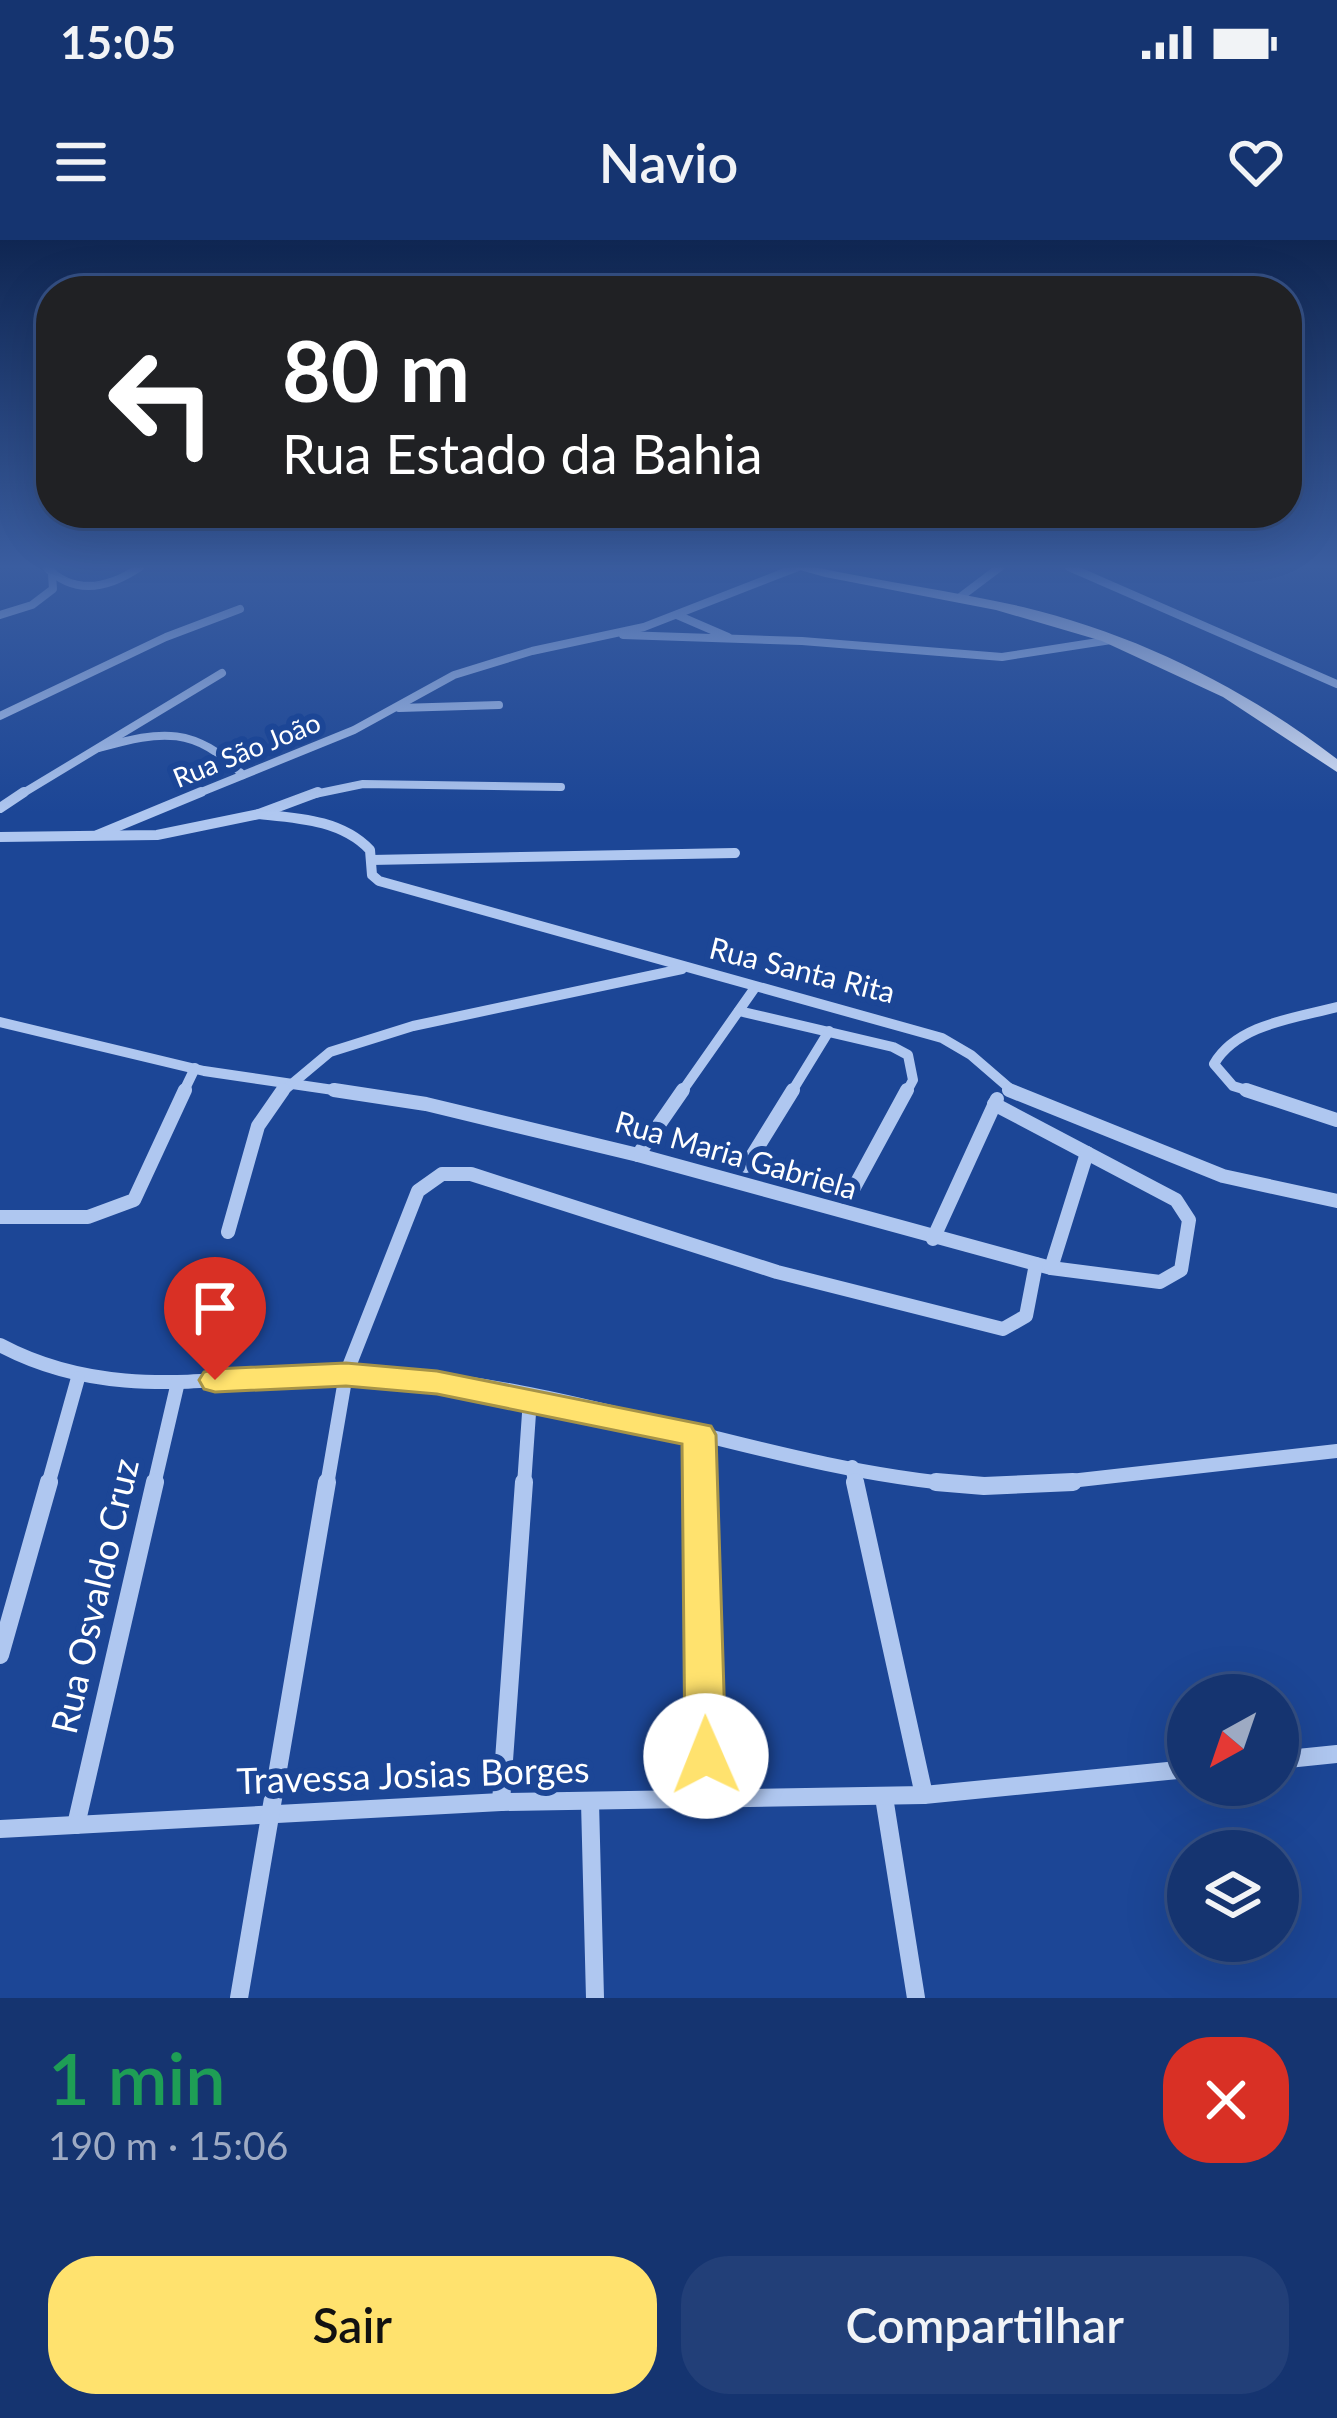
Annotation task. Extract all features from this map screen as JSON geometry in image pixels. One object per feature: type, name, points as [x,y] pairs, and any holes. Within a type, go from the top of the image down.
[{"type":"street","points":[[0,716],[141,649]]},
{"type":"street","name":"Rua São João","points":[[97,835],[399,708],[434,684],[489,662],[547,649]]},
{"type":"street","name":"Rua São João","points":[[895,649],[1002,659],[1078,649]]},
{"type":"street","points":[[1130,649],[1247,705],[1337,767]]},
{"type":"street","points":[[1257,649],[1337,684]]},
{"type":"street","points":[[0,808],[222,673]]},
{"type":"street","points":[[399,708],[499,705]]},
{"type":"street","points":[[86,752],[167,732],[206,741],[243,775]]},
{"type":"street","points":[[0,837],[157,835],[260,814],[324,790],[363,784],[562,787]]},
{"type":"street","points":[[0,799],[13,800]]},
{"type":"street","name":"Rua Santa Rita","points":[[260,814],[329,827],[367,845],[372,875],[379,881],[941,1038],[989,1068],[1003,1087],[1223,1176],[1337,1201]]},
{"type":"street","points":[[371,860],[735,853]]},
{"type":"street","points":[[228,1232],[258,1126],[289,1083],[349,1043],[683,968]]},
{"type":"street","points":[[638,1155],[754,989]]},
{"type":"street","points":[[1337,1007],[1238,1037],[1222,1046],[1214,1064],[1233,1086],[1337,1120]]},
{"type":"street","points":[[739,1012],[829,1031],[908,1055],[913,1080],[850,1195]]},
{"type":"street","name":"Rua Maria Gabriela","points":[[0,1022],[195,1068],[426,1104],[638,1155],[1043,1266],[1160,1282],[1181,1270],[1189,1220],[1186,1210],[994,1104]]},
{"type":"street","points":[[746,1166],[829,1031]]},
{"type":"street","points":[[0,1217],[107,1214],[125,1207],[134,1200],[195,1068]]},
{"type":"street","points":[[932,1239],[1003,1087]]},
{"type":"street","points":[[239,1998],[346,1374],[418,1191],[437,1174],[452,1170],[471,1174],[800,1277],[1003,1329],[1026,1316],[1087,1153]]},
{"type":"street","points":[[0,1345],[43,1369],[78,1378],[178,1382],[346,1374],[437,1382],[852,1467],[983,1486],[1042,1484],[1288,1452],[1337,1451]]},
{"type":"street","points":[[0,1655],[78,1378]]},
{"type":"street","name":"Rua Osvaldo Cruz","points":[[76,1825],[178,1382]]},
{"type":"street","points":[[501,1802],[530,1399]]},
{"type":"street","points":[[699,1435],[707,1802]]},
{"type":"street","points":[[852,1467],[924,1795]]},
{"type":"street","points":[[1299,1758],[1337,1754]]},
{"type":"street","name":"Travessa Josias Borges","points":[[0,1829],[501,1802],[884,1797],[1167,1771]]},
{"type":"street","points":[[884,1797],[916,1998]]},
{"type":"street","points":[[590,1802],[596,1998]]},
{"type":"route","points":[[215,1380],[346,1374],[437,1382],[699,1435],[706,1756]]}]
